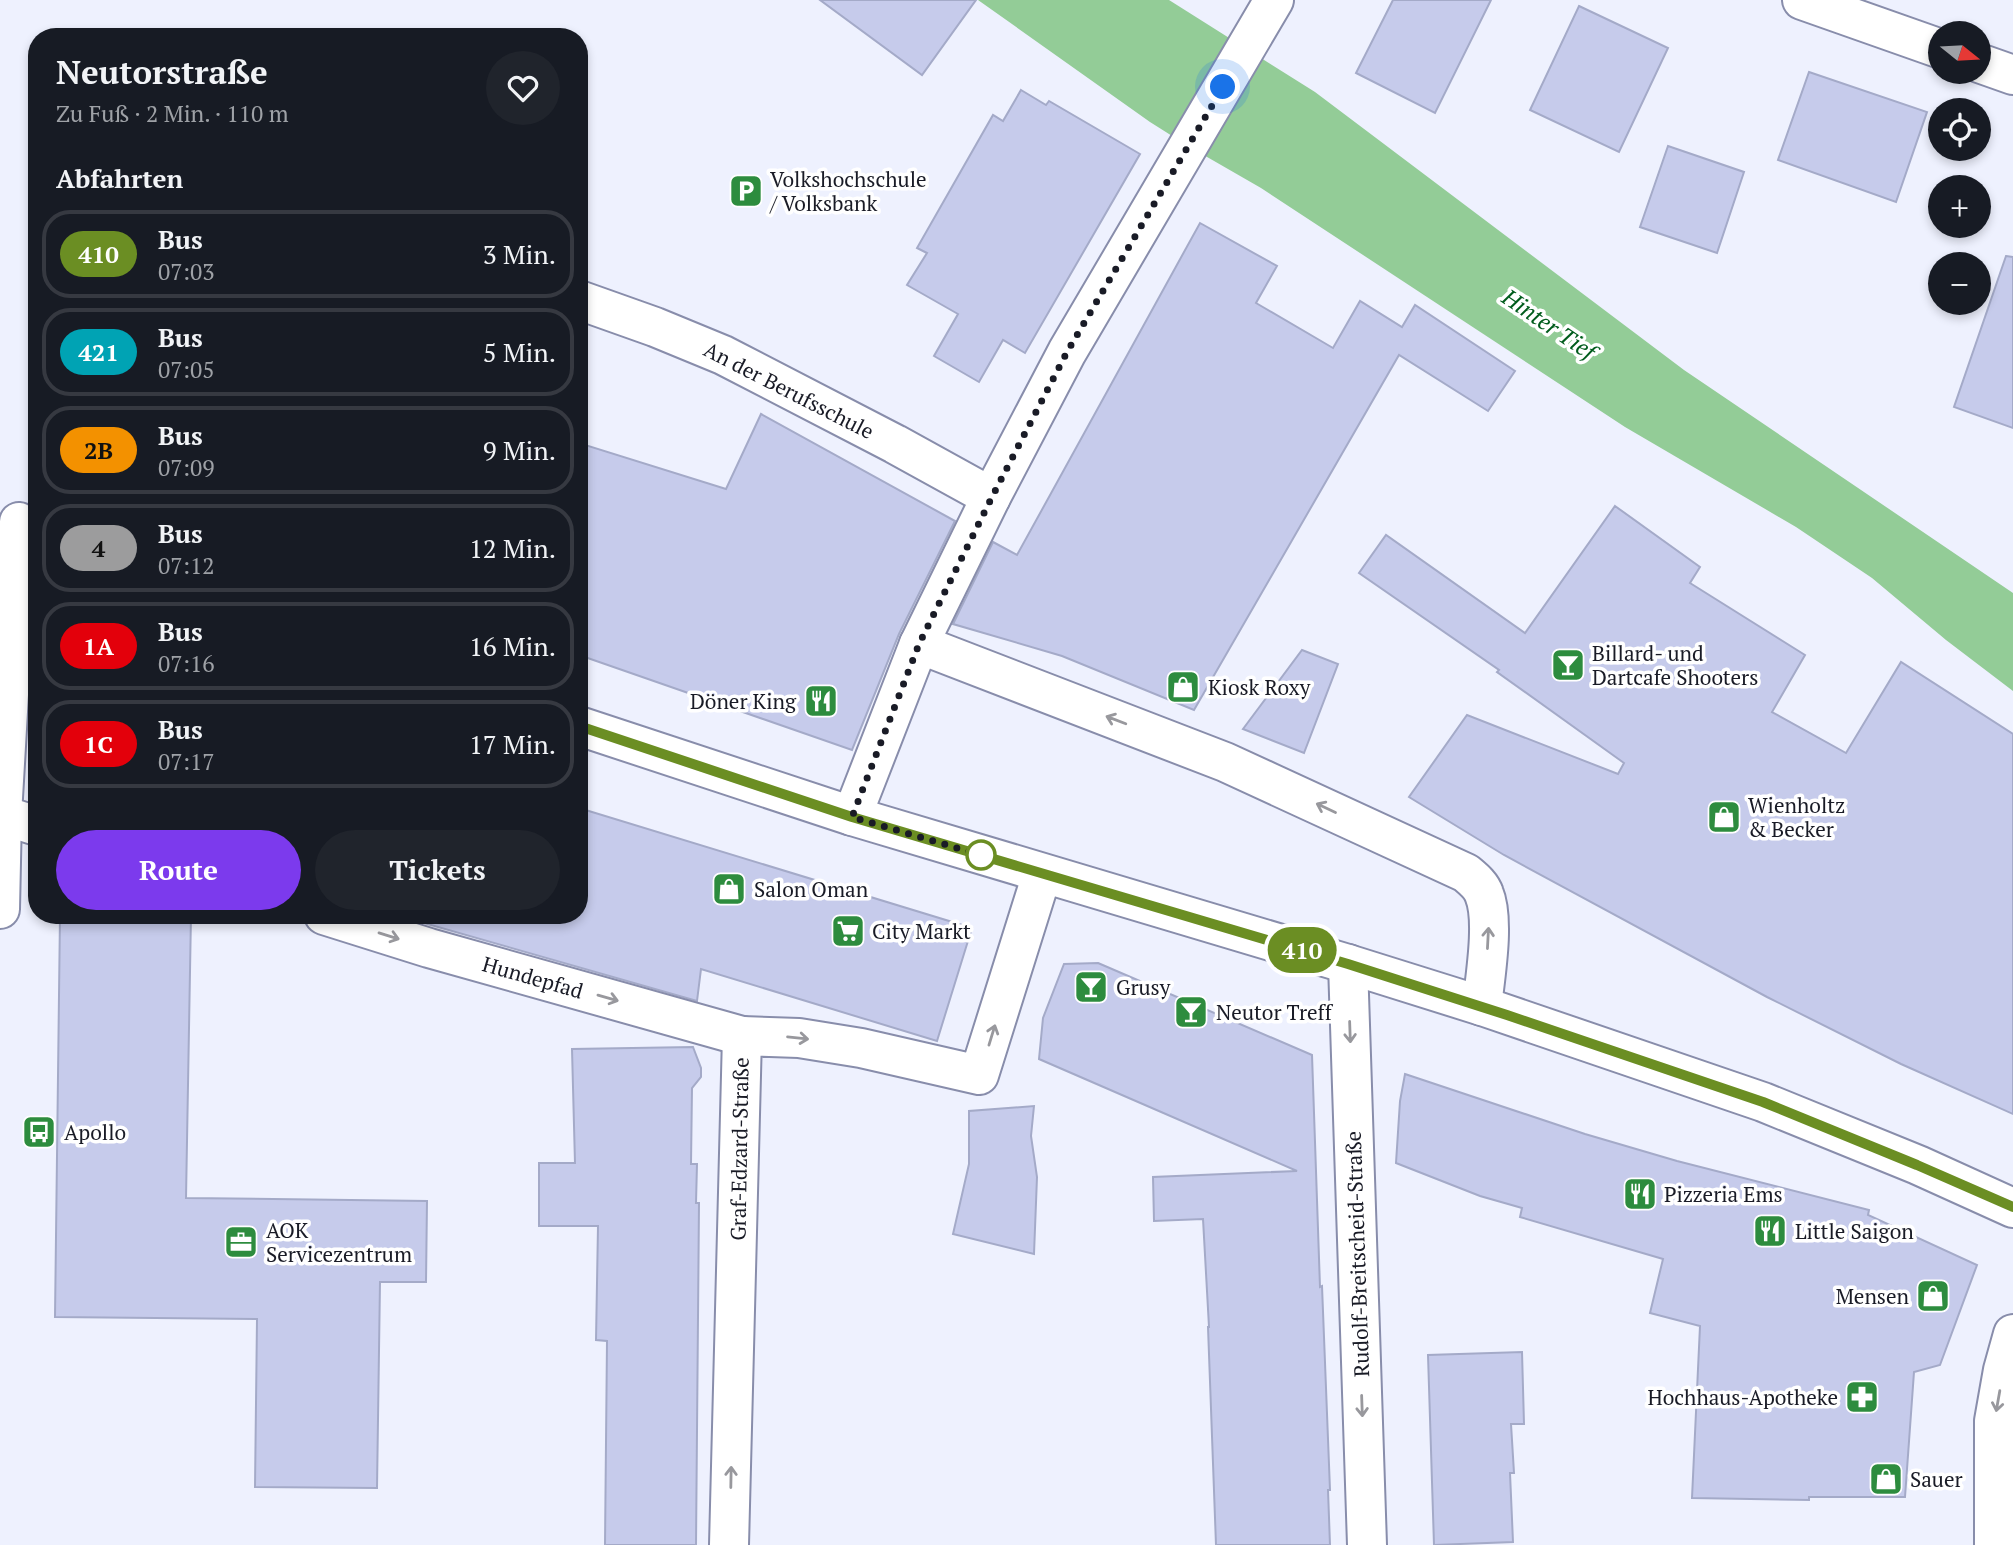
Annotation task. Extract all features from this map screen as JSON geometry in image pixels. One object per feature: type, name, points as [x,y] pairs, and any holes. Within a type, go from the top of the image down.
[{"type":"street","points":[[852,817],[919,644],[992,497],[1067,352],[1274,0]]},
{"type":"street","points":[[1802,0],[1928,44]]},
{"type":"street","points":[[1992,68],[2013,75]]},
{"type":"street","name":"An der Berufsschule","points":[[588,303],[723,355],[895,443],[992,497]]},
{"type":"street","points":[[0,909],[19,821],[18,522]]},
{"type":"street","points":[[919,644],[1225,762],[1466,873],[1484,893],[1489,911],[1482,1006]]},
{"type":"street","points":[[588,729],[852,817],[1482,1006],[1763,1102],[1917,1165],[2013,1208]]},
{"type":"street","name":"Graf-Edzard-Straße","points":[[729,1545],[742,1036],[811,1040],[862,1048],[979,1075],[1041,874]]},
{"type":"street","name":"Hundepfad","points":[[353,924],[742,1036]]},
{"type":"street","name":"Rudolf-Breitscheid-Straße","points":[[1348,964],[1367,1545]]},
{"type":"street","points":[[1994,1545],[1994,1421],[2013,1334]]},
{"type":"water","name":"Hinter Tief","points":[[978,0],[1169,0],[1315,92],[1684,370],[2013,593],[2013,691],[1946,640],[1872,578],[1796,527],[1625,427],[1261,188],[1150,122]]},
{"type":"building","points":[[820,0],[976,0],[922,75]]},
{"type":"building","points":[[1393,0],[1491,0],[1435,113],[1356,73]]},
{"type":"building","points":[[1579,6],[1668,48],[1619,152],[1530,110]]},
{"type":"building","points":[[1809,72],[1927,112],[1896,202],[1778,160]]},
{"type":"building","points":[[1021,90],[1046,105],[1049,101],[1140,154],[1025,353],[1003,340],[979,382],[934,356],[958,314],[907,285],[927,253],[917,248],[993,115],[1003,121]]},
{"type":"building","points":[[1668,146],[1744,172],[1717,253],[1640,227]]},
{"type":"building","points":[[1200,223],[1277,266],[1256,303],[1333,348],[1360,301],[1402,327],[1415,305],[1515,371],[1488,411],[1399,355],[1194,710],[1062,656],[953,624],[993,542],[1017,555]]},
{"type":"building","points":[[2006,256],[2013,257],[2013,428],[1954,407],[1986,315],[1991,315],[1991,300]]},
{"type":"building","points":[[761,414],[955,521],[899,634],[852,750],[588,658],[588,446],[726,489]]},
{"type":"building","points":[[1615,506],[1700,567],[1690,583],[1805,655],[1772,712],[1846,753],[1901,662],[2013,734],[2013,1114],[1901,1064],[1767,997],[1504,855],[1409,797],[1467,715],[1618,774],[1624,763],[1497,672],[1499,670],[1359,573],[1386,535],[1525,633]]},
{"type":"building","points":[[1302,650],[1338,664],[1304,753],[1243,729]]},
{"type":"building","points":[[588,811],[972,928],[937,1041],[701,969],[697,1001],[428,924],[588,924]]},
{"type":"building","name":"AOK Servicezentrum","points":[[60,924],[191,924],[186,1198],[427,1201],[426,1282],[380,1282],[377,1488],[255,1487],[257,1319],[55,1317]]},
{"type":"building","points":[[1098,963],[1312,1055],[1330,1545],[1216,1545],[1203,1219],[1154,1221],[1153,1177],[1297,1171],[1039,1059],[1043,1018],[1064,964]]},
{"type":"building","points":[[693,1047],[701,1068],[701,1077],[692,1088],[691,1164],[697,1164],[696,1203],[699,1203],[696,1545],[605,1545],[607,1341],[596,1340],[598,1226],[539,1226],[539,1163],[575,1163],[572,1049]]},
{"type":"building","points":[[1405,1074],[1585,1134],[1677,1161],[1869,1210],[1868,1215],[1977,1265],[1940,1365],[1914,1372],[1905,1497],[1809,1497],[1809,1500],[1692,1498],[1700,1326],[1650,1313],[1663,1259],[1520,1217],[1522,1208],[1480,1196],[1396,1163],[1400,1101]]},
{"type":"building","points":[[1034,1106],[1031,1136],[1037,1177],[1034,1254],[953,1234],[969,1164],[969,1111]]},
{"type":"building","points":[[1522,1352],[1524,1424],[1511,1424],[1514,1473],[1510,1473],[1513,1542],[1434,1545],[1428,1355]]},
{"type":"bus line","name":"410","points":[[588,729],[852,817],[1348,964],[1507,1015],[1763,1102],[2013,1207]]},
{"type":"place","name":"Volkshochschule / Volksbank","points":[[746,191]]},
{"type":"place","name":"Billard- und Dartcafe Shooters","points":[[1568,665]]},
{"type":"place","name":"Kiosk Roxy","points":[[1183,687]]},
{"type":"place","name":"Döner King","points":[[821,701]]},
{"type":"place","name":"Wienholtz & Becker","points":[[1724,817]]},
{"type":"place","name":"Salon Oman","points":[[729,889]]},
{"type":"place","name":"City Markt","points":[[848,931]]},
{"type":"place","name":"Grusy","points":[[1091,987]]},
{"type":"place","name":"Neutor Treff","points":[[1191,1012]]},
{"type":"place","name":"Apollo","points":[[39,1132]]},
{"type":"place","name":"Pizzeria Ems","points":[[1640,1194]]},
{"type":"place","name":"Little Saigon","points":[[1770,1231]]},
{"type":"place","name":"AOK Servicezentrum","points":[[241,1242]]},
{"type":"place","name":"Mensen","points":[[1933,1296]]},
{"type":"place","name":"Hochhaus-Apotheke","points":[[1862,1397]]},
{"type":"place","name":"Sauer","points":[[1886,1479]]},
{"type":"route","points":[[981,855],[852,817],[919,644],[992,497],[1067,352],[1223,87]]}]
